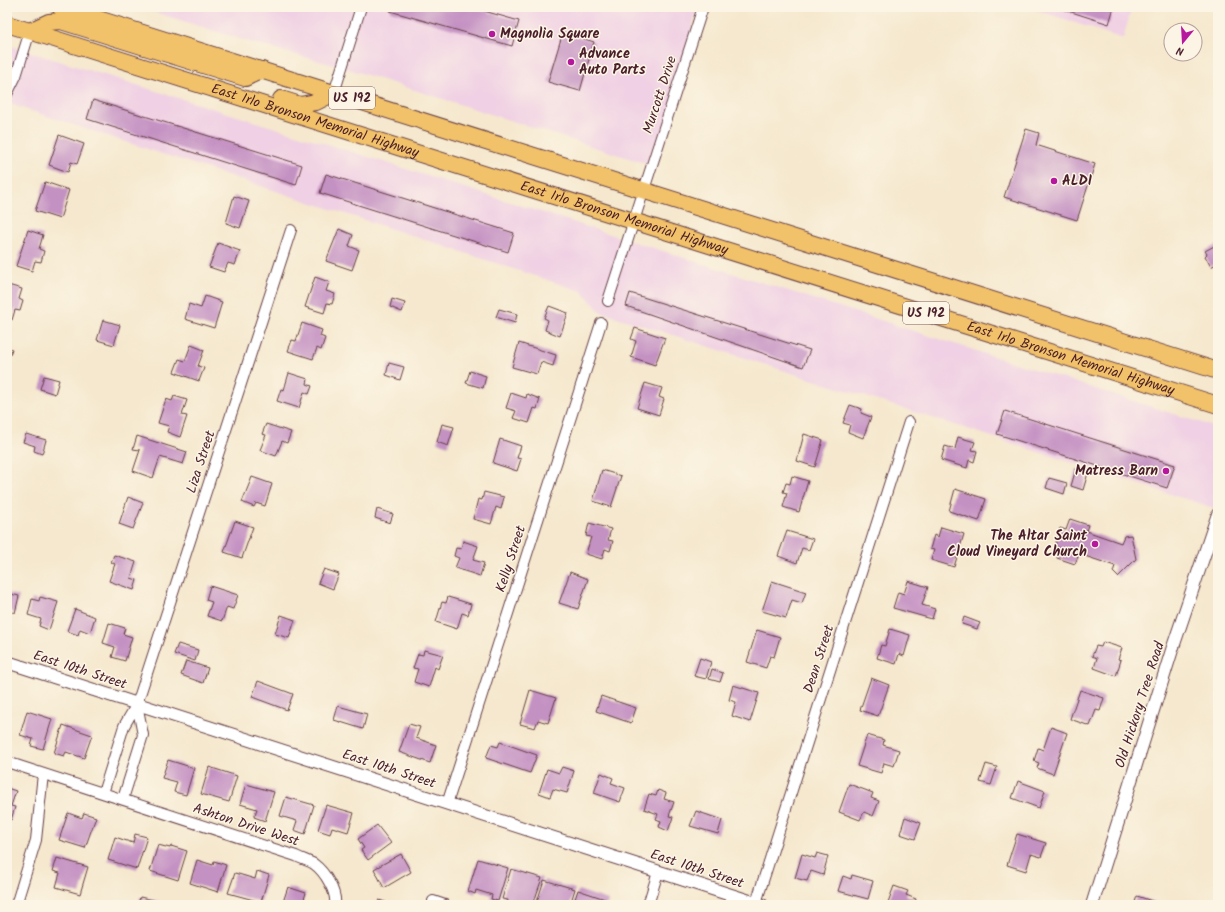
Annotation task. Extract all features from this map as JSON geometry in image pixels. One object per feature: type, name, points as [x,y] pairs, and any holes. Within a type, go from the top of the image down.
[{"type":"highway","name":"US 192","points":[[60,7],[1218,371]]},
{"type":"highway","points":[[30,31],[49,22],[61,21],[245,78],[262,70]]},
{"type":"highway","name":"US 192","points":[[7,24],[30,31]]},
{"type":"highway","name":"East Irlo Bronson Memorial Highway","points":[[30,31],[1218,405]]},
{"type":"highway","points":[[83,48],[97,42],[300,105],[316,102],[334,92]]},
{"type":"street","points":[[334,92],[361,7]]},
{"type":"street","name":"Murcott Drive","points":[[644,191],[703,7]]},
{"type":"street","points":[[7,94],[16,76],[30,31]]},
{"type":"street","points":[[608,302],[644,191]]},
{"type":"street","name":"Liza Street","points":[[103,793],[124,726],[137,704],[291,230]]},
{"type":"street","name":"Kelly Street","points":[[447,804],[601,323]]},
{"type":"street","name":"Dean Street","points":[[759,904],[909,422]]},
{"type":"street","name":"Old Hickory Tree Road","points":[[1092,905],[1172,650],[1218,514]]},
{"type":"street","name":"East 10th Street","points":[[7,662],[759,904]]},
{"type":"street","points":[[123,799],[143,735],[137,704]]},
{"type":"street","name":"Ashton Drive West","points":[[7,762],[296,856],[315,865],[330,882],[336,900],[335,905]]},
{"type":"street","points":[[16,905],[36,840],[43,774]]},
{"type":"street","points":[[648,905],[658,872]]},
{"type":"street","points":[[433,901],[445,905]]},
{"type":"shaded area","points":[[138,7],[700,7],[697,8],[657,167],[345,68],[253,43]]},
{"type":"shaded area","points":[[1028,7],[1132,7],[1123,39]]},
{"type":"shaded area","points":[[7,45],[321,142],[1218,428],[1218,496],[1214,508],[601,312],[581,291],[7,103]]},
{"type":"building","name":"Magnolia Square","points":[[391,7],[470,7],[519,21],[512,46],[390,11]]},
{"type":"building","points":[[1063,7],[1114,7],[1109,24],[1062,9]]},
{"type":"building","name":"Advance Auto Parts","points":[[563,32],[594,42],[580,91],[548,82]]},
{"type":"building","points":[[93,100],[302,165],[296,185],[87,119]]},
{"type":"building","points":[[1026,129],[1039,133],[1036,145],[1095,164],[1077,220],[1004,197]]},
{"type":"building","points":[[59,135],[84,144],[77,164],[71,162],[68,172],[49,165]]},
{"type":"building","points":[[326,174],[514,233],[508,252],[320,193]]},
{"type":"building","points":[[45,182],[69,190],[60,219],[35,211]]},
{"type":"building","points":[[234,196],[249,201],[240,228],[226,223]]},
{"type":"building","points":[[339,229],[353,235],[349,246],[359,250],[352,270],[326,261]]},
{"type":"building","points":[[28,230],[43,235],[39,249],[44,251],[41,262],[35,261],[32,271],[16,266]]},
{"type":"building","points":[[218,243],[240,251],[235,265],[228,263],[224,272],[209,267]]},
{"type":"building","points":[[1218,244],[1218,267],[1216,264],[1211,267],[1205,256],[1207,254],[1205,251]]},
{"type":"building","points":[[315,277],[329,282],[326,291],[335,294],[332,304],[327,303],[324,313],[305,307]]},
{"type":"building","points":[[8,285],[22,289],[19,299],[23,301],[20,311],[15,310],[12,320],[7,318]]},
{"type":"building","points":[[630,293],[810,350],[803,367],[626,306]]},
{"type":"building","points":[[205,296],[222,302],[214,328],[185,319],[189,304],[201,308]]},
{"type":"building","points":[[392,299],[405,303],[402,312],[390,307]]},
{"type":"building","points":[[549,306],[568,313],[560,336],[545,330],[548,320],[544,318]]},
{"type":"building","points":[[499,309],[517,314],[515,323],[496,317]]},
{"type":"building","points":[[103,320],[120,325],[114,345],[97,340]]},
{"type":"building","points":[[302,323],[322,330],[320,336],[325,338],[321,350],[317,348],[313,359],[288,351],[292,340],[296,341]]},
{"type":"building","points":[[635,328],[665,338],[655,365],[631,357],[636,341],[631,339]]},
{"type":"building","points":[[519,343],[556,355],[553,366],[541,362],[537,374],[512,367]]},
{"type":"building","points":[[191,345],[204,350],[198,366],[204,368],[199,381],[174,372],[179,359],[185,361]]},
{"type":"building","points":[[7,347],[12,349],[7,363]]},
{"type":"building","points":[[389,363],[404,367],[400,380],[386,375]]},
{"type":"building","points":[[470,371],[486,376],[483,388],[466,383]]},
{"type":"building","points":[[289,373],[308,379],[307,384],[312,386],[309,394],[304,392],[299,408],[277,401],[281,389],[284,390]]},
{"type":"building","points":[[44,376],[59,380],[55,394],[40,389]]},
{"type":"building","points":[[645,383],[662,388],[659,397],[664,399],[659,415],[637,408]]},
{"type":"building","points":[[511,393],[526,398],[527,394],[540,399],[537,409],[534,408],[529,423],[513,418],[516,411],[506,408]]},
{"type":"building","points":[[174,396],[187,400],[182,415],[187,416],[180,437],[167,432],[169,426],[158,423],[166,399],[172,401]]},
{"type":"building","points":[[850,405],[862,409],[861,413],[871,417],[863,438],[848,432],[850,425],[843,423]]},
{"type":"building","points":[[1005,411],[1175,465],[1167,488],[997,434]]},
{"type":"building","points":[[266,424],[291,432],[287,443],[282,441],[276,456],[260,450],[266,435],[262,434]]},
{"type":"building","points":[[442,424],[454,427],[448,446],[437,442]]},
{"type":"building","points":[[26,434],[46,440],[42,454],[34,451],[35,446],[23,442]]},
{"type":"building","points":[[804,434],[823,440],[815,467],[797,461]]},
{"type":"building","points":[[137,436],[187,452],[183,464],[160,457],[153,478],[133,471],[140,450],[133,449]]},
{"type":"building","points":[[958,437],[975,442],[972,450],[977,451],[974,462],[969,460],[967,468],[941,460],[945,446],[955,449]]},
{"type":"building","points":[[500,439],[521,446],[517,458],[521,459],[517,471],[493,463]]},
{"type":"building","points":[[1076,469],[1088,473],[1083,490],[1071,486]]},
{"type":"building","points":[[602,470],[621,476],[611,507],[593,501]]},
{"type":"building","points":[[792,476],[808,481],[799,512],[783,507],[787,493],[783,492],[786,483],[790,484]]},
{"type":"building","points":[[252,477],[272,484],[265,506],[256,503],[254,507],[242,502]]},
{"type":"building","points":[[1049,478],[1067,483],[1064,494],[1046,488]]},
{"type":"building","points":[[955,489],[986,499],[979,521],[949,511]]},
{"type":"building","points":[[484,492],[504,497],[501,509],[496,507],[491,524],[473,519],[478,499],[482,500]]},
{"type":"building","points":[[128,497],[143,503],[133,529],[119,524]]},
{"type":"building","points":[[377,509],[393,514],[390,523],[375,518]]},
{"type":"building","points":[[1070,519],[1088,525],[1086,531],[1121,543],[1124,536],[1131,535],[1136,559],[1118,577],[1113,572],[1115,566],[1079,554],[1075,564],[1057,558],[1060,548],[1055,546],[1060,528],[1066,530]]},
{"type":"building","points":[[235,521],[253,527],[242,558],[224,552]]},
{"type":"building","points":[[589,523],[611,529],[608,540],[613,541],[610,551],[605,549],[602,559],[586,554],[591,537],[586,536]]},
{"type":"building","points":[[941,527],[964,534],[954,567],[931,560],[934,550],[930,549],[934,535],[938,537]]},
{"type":"building","points":[[787,531],[813,539],[809,550],[802,548],[797,563],[778,556]]},
{"type":"building","points":[[463,541],[478,546],[473,560],[484,563],[480,576],[455,568],[459,558],[454,556],[456,548],[461,549]]},
{"type":"building","points":[[114,555],[136,562],[131,578],[137,580],[134,590],[109,581],[115,564],[111,562]]},
{"type":"building","points":[[324,569],[339,574],[333,589],[318,583]]},
{"type":"building","points":[[570,572],[588,579],[578,609],[559,603]]},
{"type":"building","points":[[772,581],[806,592],[802,603],[792,600],[786,618],[762,611]]},
{"type":"building","points":[[908,581],[928,587],[922,605],[935,609],[932,619],[893,608],[898,592],[904,594]]},
{"type":"building","points":[[210,586],[238,595],[233,609],[227,607],[222,621],[207,616],[212,602],[206,600]]},
{"type":"building","points":[[7,593],[19,596],[15,613],[7,610]]},
{"type":"building","points":[[40,597],[58,602],[49,630],[39,626],[41,619],[28,615],[32,599],[39,601]]},
{"type":"building","points":[[448,597],[471,604],[468,615],[462,613],[457,629],[436,622],[442,602],[446,603]]},
{"type":"building","points":[[75,609],[95,617],[90,633],[80,629],[78,635],[67,631]]},
{"type":"building","points":[[281,615],[295,620],[289,638],[275,634]]},
{"type":"building","points":[[964,617],[980,623],[977,629],[962,624]]},
{"type":"building","points":[[109,623],[125,628],[123,634],[132,637],[125,661],[112,657],[115,647],[103,643]]},
{"type":"building","points":[[890,629],[910,635],[904,656],[899,654],[896,664],[877,658],[881,645],[885,646]]},
{"type":"building","points":[[757,630],[780,637],[774,657],[770,656],[766,668],[747,662]]},
{"type":"building","points":[[1103,642],[1122,648],[1118,659],[1121,660],[1116,676],[1094,668],[1097,658],[1092,656],[1096,646],[1101,647]]},
{"type":"building","points":[[178,644],[198,650],[195,661],[174,654]]},
{"type":"building","points":[[424,650],[443,655],[438,669],[435,667],[429,687],[414,682],[418,669],[413,668],[418,654],[423,655]]},
{"type":"building","points":[[700,658],[711,662],[706,679],[694,676]]},
{"type":"building","points":[[186,661],[208,668],[203,683],[181,675]]},
{"type":"building","points":[[712,669],[723,673],[720,682],[709,679]]},
{"type":"building","points":[[871,678],[889,685],[878,716],[860,710]]},
{"type":"building","points":[[258,681],[293,694],[287,710],[252,697]]},
{"type":"building","points":[[733,685],[759,693],[750,722],[732,716],[736,702],[729,700]]},
{"type":"building","points":[[530,690],[556,698],[548,723],[538,720],[535,728],[520,724]]},
{"type":"building","points":[[1080,690],[1104,698],[1100,711],[1096,710],[1090,726],[1070,719]]},
{"type":"building","points":[[601,696],[636,708],[631,723],[596,711]]},
{"type":"building","points":[[338,706],[367,714],[363,729],[334,720]]},
{"type":"building","points":[[27,711],[52,719],[43,749],[31,746],[33,739],[20,735]]},
{"type":"building","points":[[409,724],[420,727],[416,738],[436,745],[430,763],[399,752]]},
{"type":"building","points":[[63,725],[92,735],[84,758],[66,752],[64,756],[54,753]]},
{"type":"building","points":[[1051,727],[1067,733],[1053,774],[1037,768],[1039,763],[1034,761],[1038,748],[1043,750]]},
{"type":"building","points":[[867,735],[884,740],[883,745],[899,750],[894,766],[884,763],[881,773],[857,766]]},
{"type":"building","points":[[500,742],[537,755],[530,773],[486,758],[491,745],[498,747]]},
{"type":"building","points":[[168,760],[194,768],[186,795],[174,792],[177,782],[162,778]]},
{"type":"building","points":[[986,764],[997,767],[991,785],[980,782]]},
{"type":"building","points":[[209,767],[237,776],[229,802],[201,794]]},
{"type":"building","points":[[562,767],[574,771],[567,793],[553,789],[550,797],[539,793],[547,769],[559,773]]},
{"type":"building","points":[[601,773],[613,778],[611,783],[625,788],[620,802],[594,793]]},
{"type":"building","points":[[1018,781],[1045,791],[1039,808],[1012,798]]},
{"type":"building","points":[[246,784],[274,792],[265,821],[254,817],[257,809],[240,804]]},
{"type":"building","points":[[849,784],[873,793],[871,798],[879,801],[873,816],[864,812],[860,820],[839,812]]},
{"type":"building","points":[[7,788],[16,791],[11,806],[15,807],[11,820],[7,819]]},
{"type":"building","points":[[658,790],[666,793],[664,799],[674,802],[669,816],[673,817],[668,831],[659,827],[661,821],[656,819],[658,814],[644,809],[649,794],[656,796]]},
{"type":"building","points":[[286,797],[314,805],[305,834],[294,830],[297,821],[280,816]]},
{"type":"building","points":[[326,805],[354,813],[348,832],[332,827],[330,834],[318,830]]},
{"type":"building","points":[[696,811],[722,820],[718,834],[690,826]]},
{"type":"building","points":[[68,813],[82,818],[84,813],[96,817],[85,848],[59,840]]},
{"type":"building","points":[[905,817],[921,823],[915,839],[900,834]]},
{"type":"building","points":[[377,825],[391,843],[368,860],[361,850],[364,848],[358,839]]},
{"type":"building","points":[[135,834],[147,837],[137,869],[108,860],[115,837],[133,843]]},
{"type":"building","points":[[1017,834],[1046,843],[1041,857],[1031,854],[1026,871],[1007,865]]},
{"type":"building","points":[[158,845],[170,848],[171,846],[187,851],[178,880],[150,871]]},
{"type":"building","points":[[817,853],[828,856],[823,875],[811,871],[807,881],[795,878],[802,854],[815,858]]},
{"type":"building","points":[[401,854],[411,872],[384,888],[374,869]]},
{"type":"building","points":[[57,858],[88,867],[80,894],[56,887],[60,873],[53,871]]},
{"type":"building","points":[[478,859],[508,868],[498,901],[491,899],[492,895],[476,890],[475,894],[468,891]]},
{"type":"building","points":[[197,860],[213,865],[214,861],[226,865],[218,892],[190,883]]},
{"type":"building","points":[[511,869],[542,878],[533,905],[507,905],[508,900],[502,899]]},
{"type":"building","points":[[257,871],[269,875],[261,902],[228,893],[235,873],[255,879]]},
{"type":"building","points":[[852,875],[873,881],[868,899],[838,891],[843,876],[851,879]]},
{"type":"building","points":[[544,880],[575,889],[570,905],[536,905]]},
{"type":"building","points":[[894,886],[908,891],[906,895],[916,899],[914,905],[887,905]]},
{"type":"building","points":[[288,887],[306,893],[302,905],[282,905]]},
{"type":"building","points":[[578,890],[608,900],[607,905],[573,905]]},
{"type":"building","points":[[1137,896],[1158,903],[1157,905],[1134,905]]},
{"type":"building","points":[[140,897],[170,904],[170,905],[138,905]]},
{"type":"building","points":[[379,900],[394,905],[377,905]]},
{"type":"place","name":"Magnolia Square","points":[[492,34]]},
{"type":"place","name":"Advance Auto Parts","points":[[571,62]]},
{"type":"place","name":"ALDI","points":[[1054,181]]},
{"type":"place","name":"Matress Barn","points":[[1166,471]]},
{"type":"place","name":"The Altar Saint Cloud Vineyard Church","points":[[1095,544]]}]
